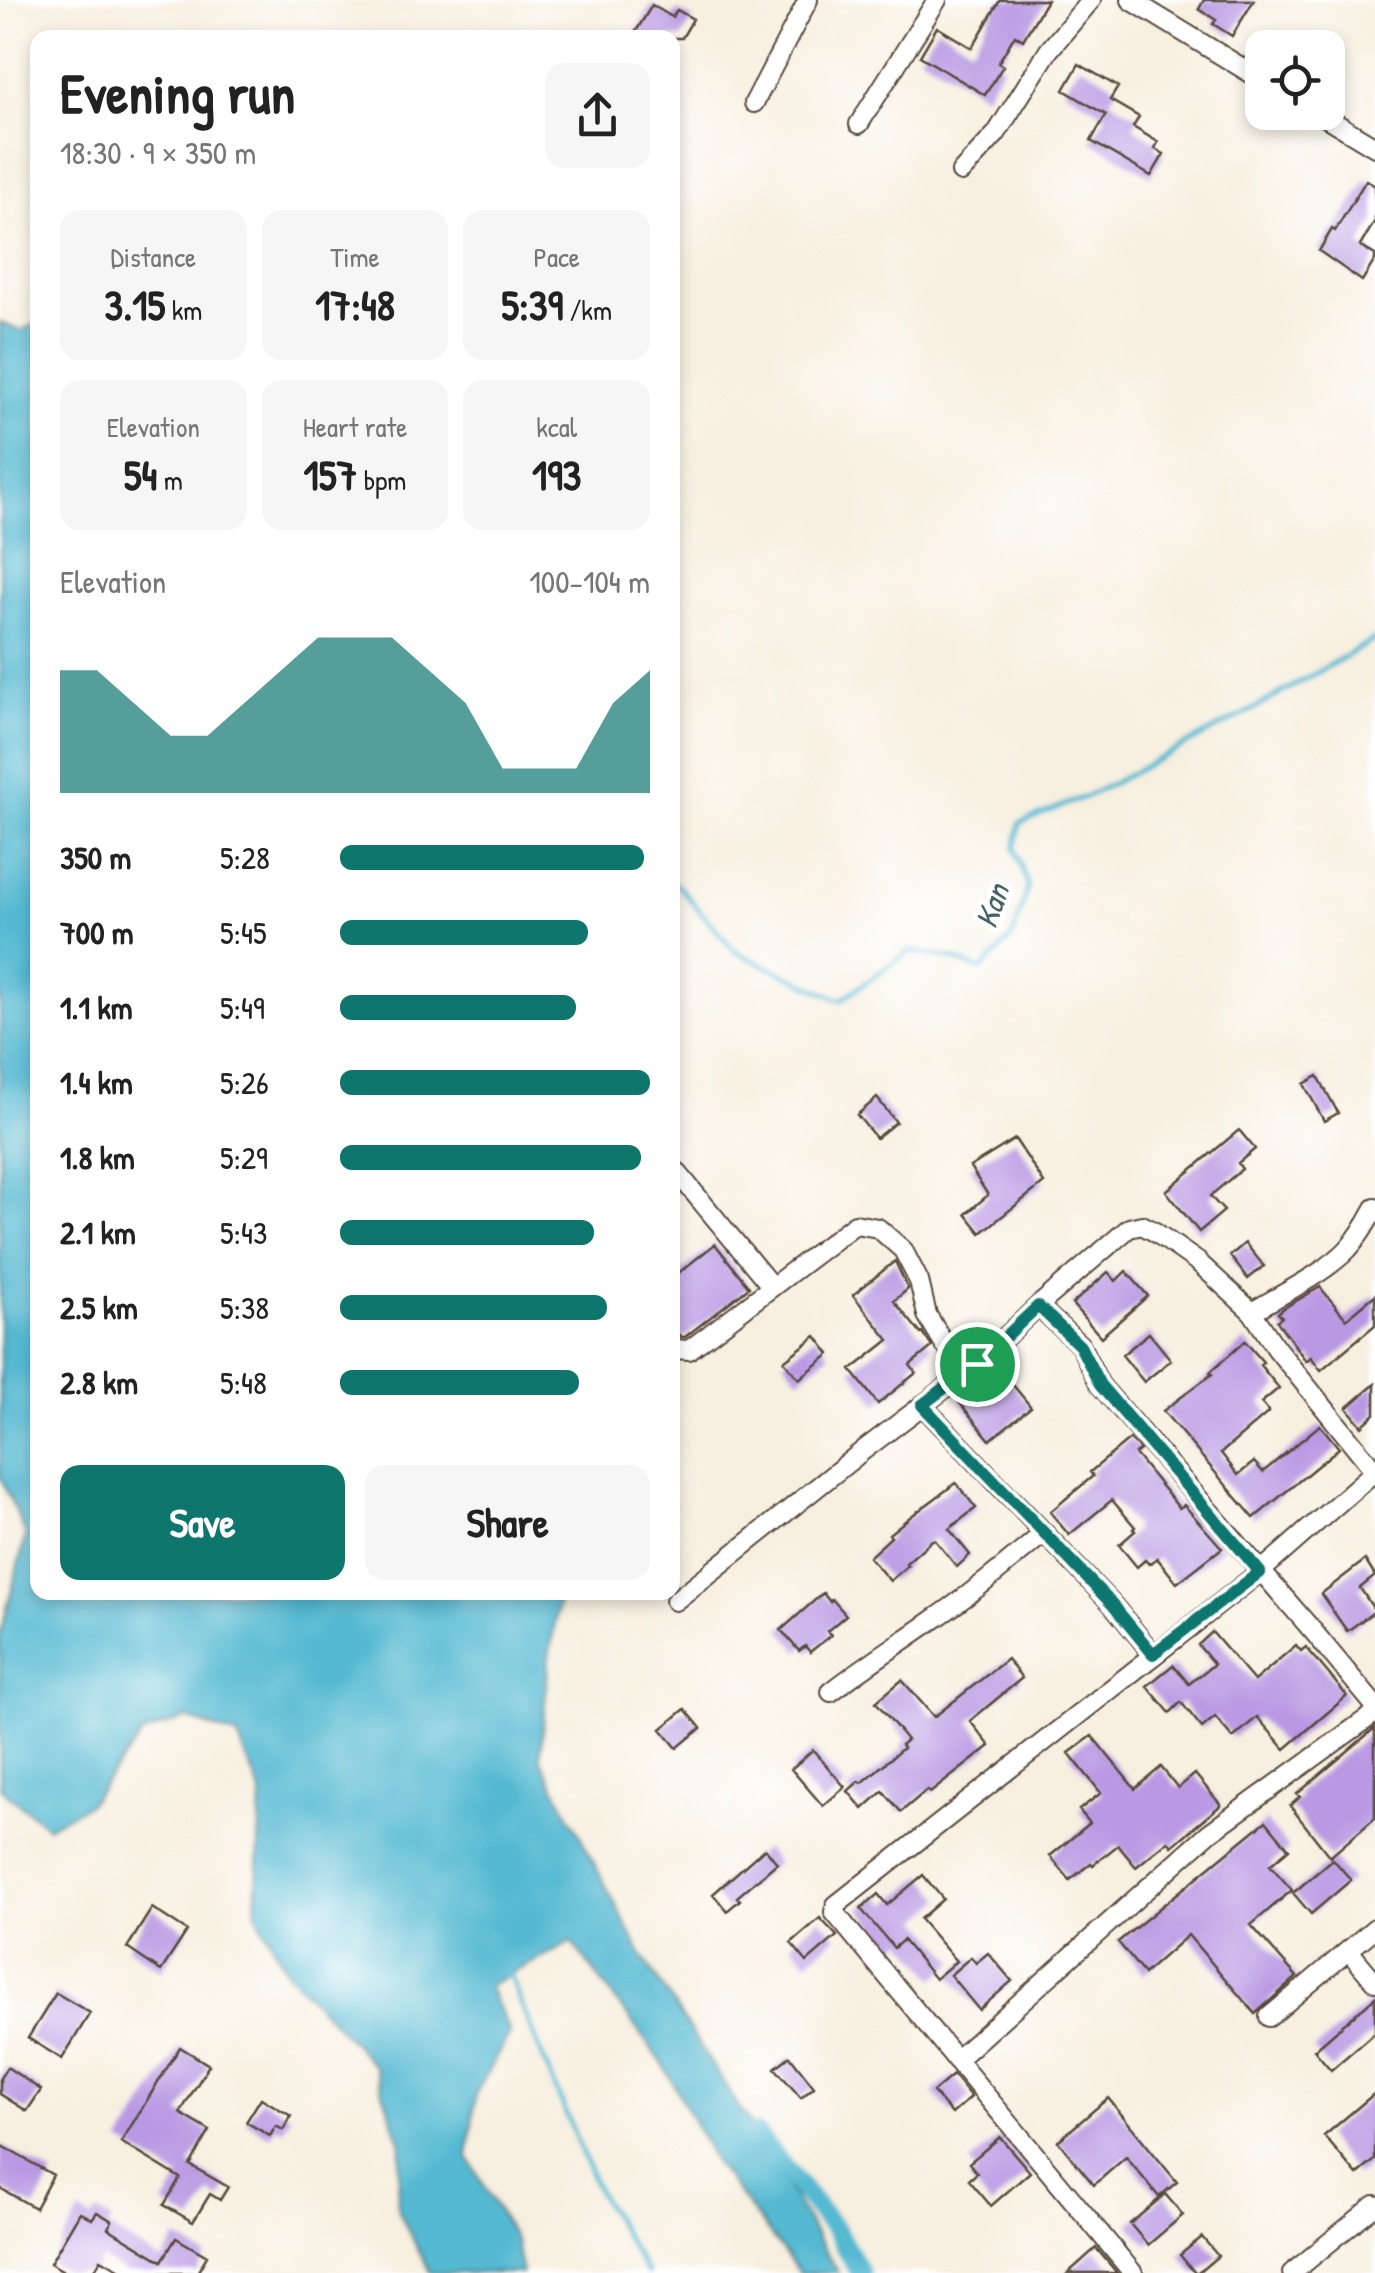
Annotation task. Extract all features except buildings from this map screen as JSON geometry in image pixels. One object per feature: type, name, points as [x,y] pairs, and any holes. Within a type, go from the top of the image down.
[{"type":"street","points":[[754,104],[808,0]]},
{"type":"street","points":[[859,124],[936,0]]},
{"type":"street","points":[[961,172],[996,134],[1049,50],[1091,0]]},
{"type":"street","points":[[1131,0],[1245,70]]},
{"type":"street","points":[[1345,129],[1375,147]]},
{"type":"street","points":[[680,1176],[772,1286]]},
{"type":"street","points":[[1252,1312],[1346,1252],[1375,1208]]},
{"type":"street","points":[[680,1349],[690,1350],[855,1224],[878,1228],[903,1250],[918,1281],[926,1314],[945,1344],[962,1362],[977,1364]]},
{"type":"street","points":[[680,1596],[977,1364],[1129,1228],[1142,1226],[1155,1232],[1198,1262],[1252,1312],[1276,1348],[1375,1471],[1260,1572],[836,1905],[834,1912],[1134,2273]]},
{"type":"street","points":[[956,2060],[1209,1833],[1375,1709],[1100,1385],[1080,1346],[1038,1306]]},
{"type":"street","points":[[922,1405],[1112,1604],[1153,1654]]},
{"type":"street","points":[[830,1692],[934,1620],[1044,1532]]},
{"type":"street","points":[[1269,2017],[1375,1928]]},
{"type":"street","points":[[1349,1952],[1375,1982]]},
{"type":"street","points":[[1292,2273],[1375,2205]]},
{"type":"water","points":[[0,322],[20,331],[30,327],[30,1600],[559,1600],[540,1758],[640,1952],[756,2134],[838,2273],[800,2273],[716,2165],[663,2064],[572,1942],[488,1986],[510,2033],[476,2093],[468,2157],[515,2241],[522,2273],[430,2273],[397,2208],[401,2144],[374,2066],[286,1971],[256,1913],[261,1793],[238,1737],[187,1718],[143,1734],[88,1804],[47,1827],[0,1788],[0,1635],[26,1535],[0,1476]]},
{"type":"waterway","name":"Kan","points":[[680,888],[736,952],[841,1000],[910,951],[950,958],[981,970],[1013,936],[1028,886],[1015,849],[1020,823],[1092,794],[1252,710],[1375,639]]},
{"type":"waterway","points":[[508,1972],[598,2192],[647,2273]]},
{"type":"waterway","points":[[756,2134],[836,2231],[860,2273]]},
{"type":"route","points":[[1038,1306],[1080,1346],[1100,1385],[1260,1572],[1153,1654],[1112,1604],[922,1405],[977,1364],[1038,1306]]}]
